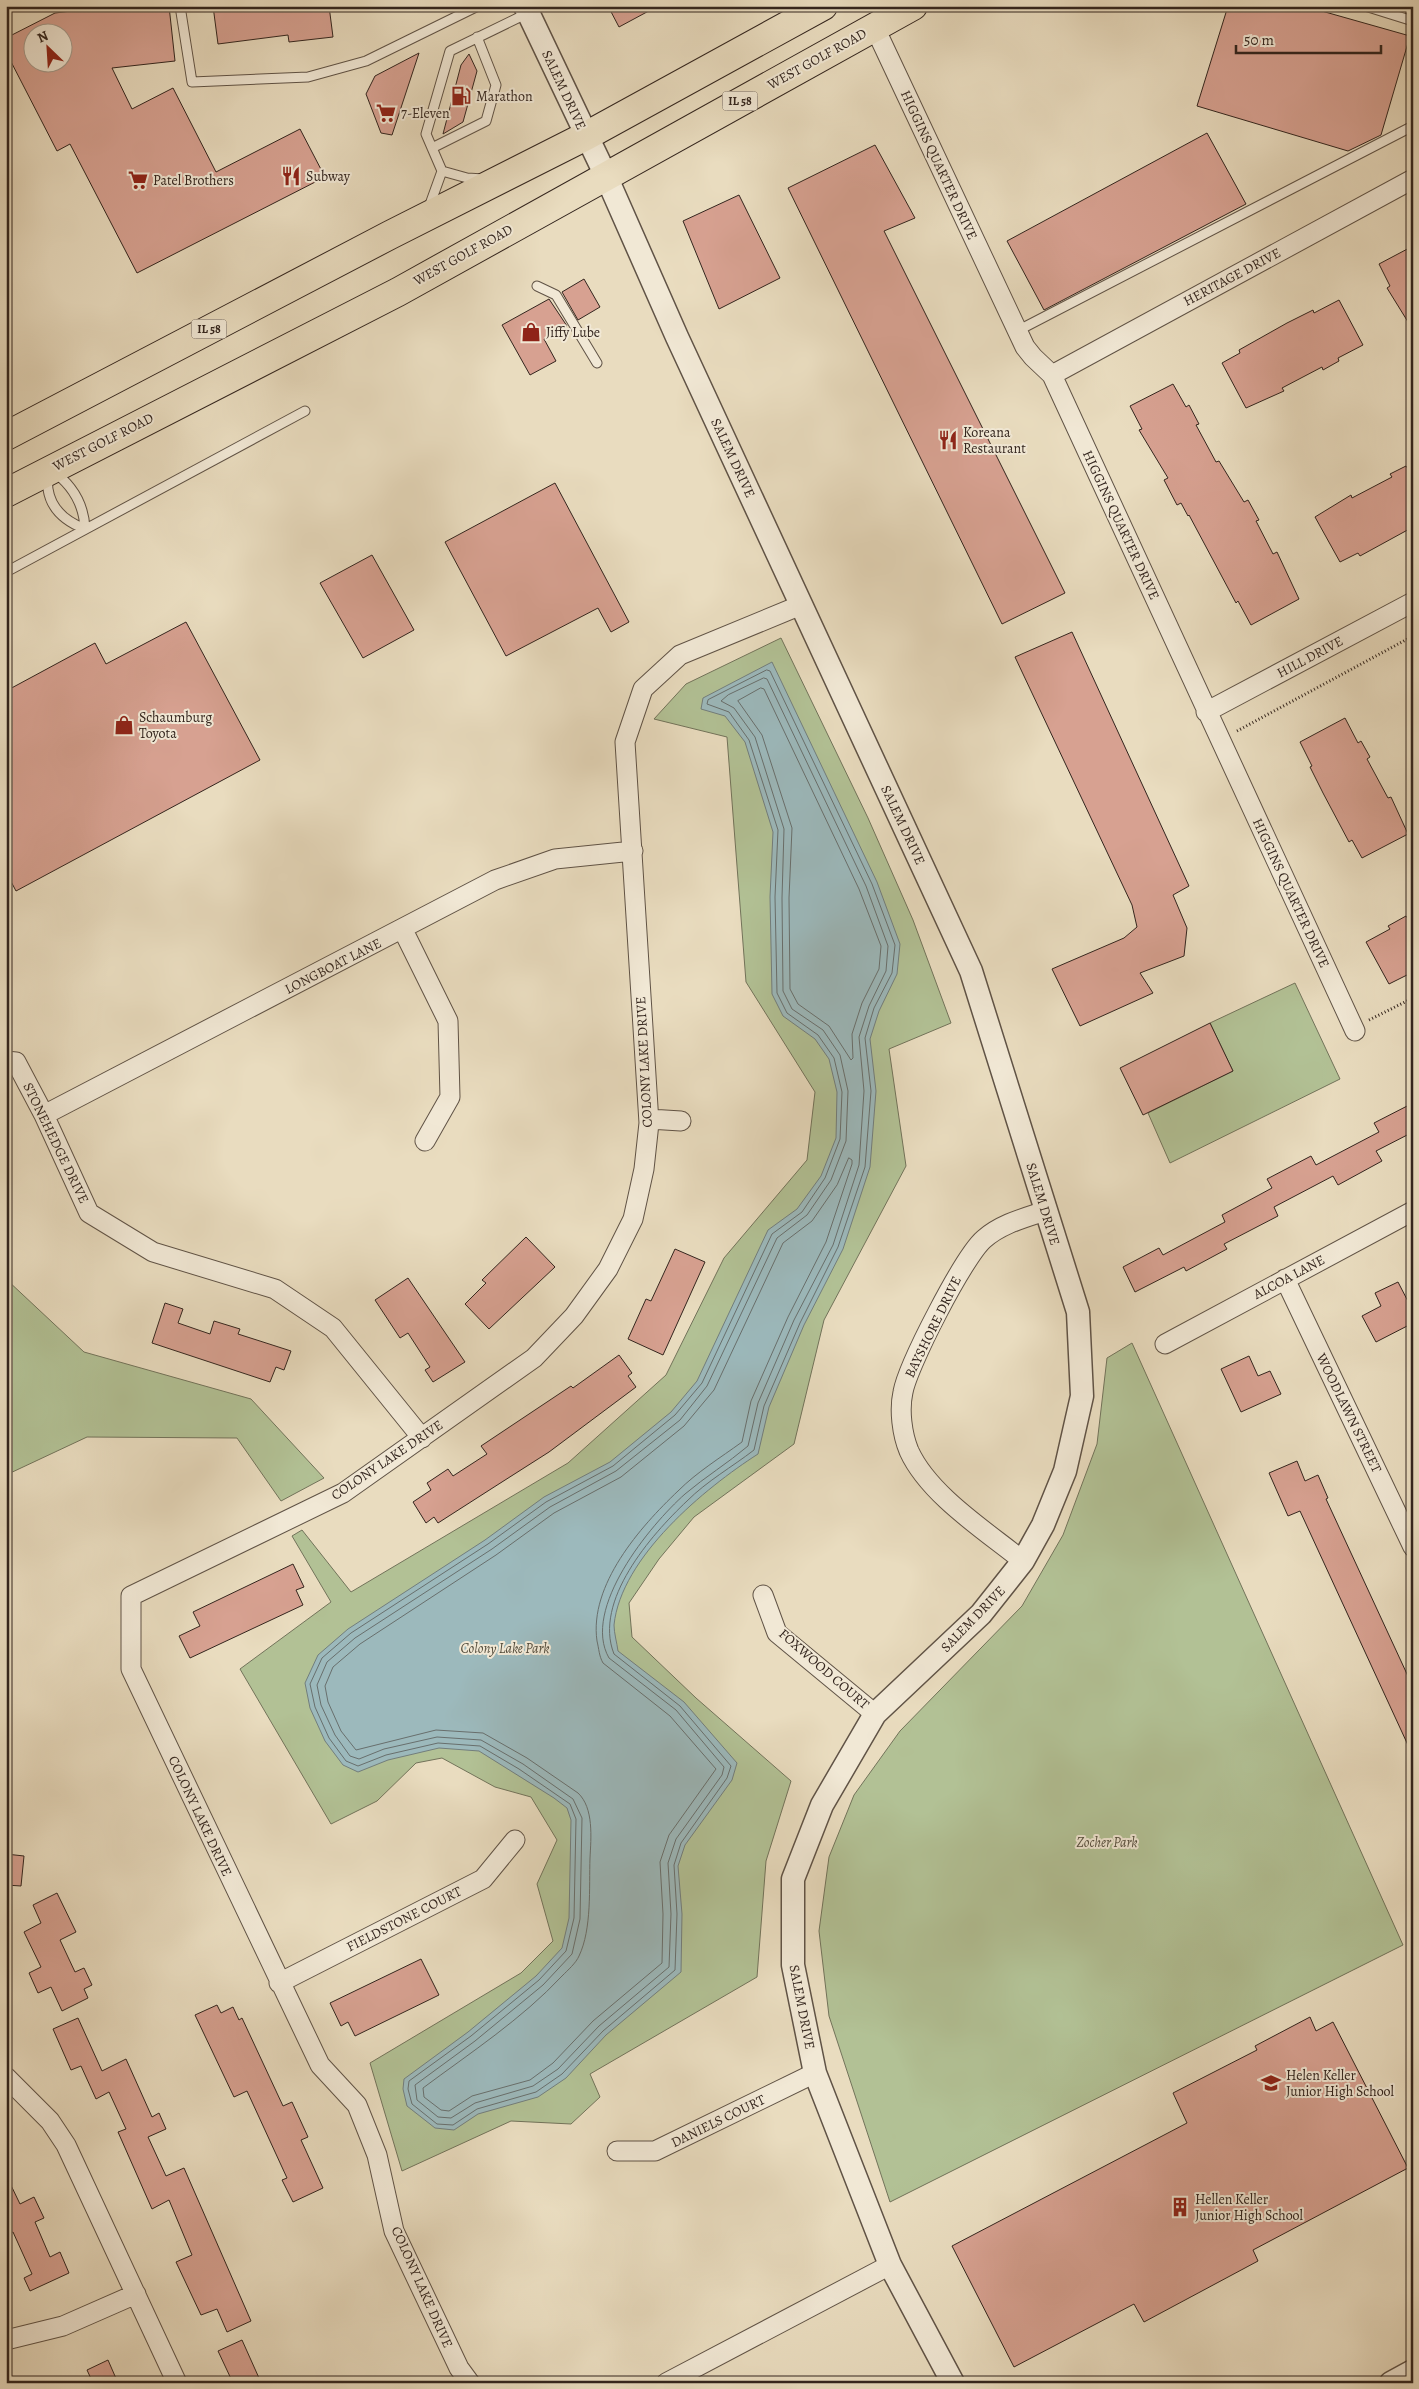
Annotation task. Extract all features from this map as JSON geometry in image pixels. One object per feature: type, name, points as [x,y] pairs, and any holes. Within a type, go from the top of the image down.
[{"type":"main road","name":"IL 58","points":[[6,436],[497,180],[586,136],[823,6]]},
{"type":"main road","name":"WEST GOLF ROAD","points":[[6,493],[398,292],[913,6]]},
{"type":"street","name":"SALEM DRIVE","points":[[526,10],[606,176],[801,605],[971,971],[1078,1312],[1082,1396],[1065,1471],[1043,1526],[1023,1561],[981,1614],[875,1714],[822,1805],[793,1879],[793,1965],[814,2073],[890,2266],[953,2383]]},
{"type":"street","name":"HIGGINS QUARTER DRIVE","points":[[874,26],[1017,331],[1033,357],[1052,375],[1206,712],[1355,1030]]},
{"type":"street","name":"HERITAGE DRIVE","points":[[1052,375],[1413,179]]},
{"type":"street","name":"HILL DRIVE","points":[[1206,712],[1413,602]]},
{"type":"street","name":"COLONY LAKE DRIVE","points":[[470,2383],[459,2368],[394,2231],[378,2155],[357,2105],[320,2065],[279,1983],[131,1669],[131,1596],[343,1493],[534,1358],[574,1316],[608,1269],[633,1219],[644,1169],[649,1119],[625,742],[643,689],[680,655],[801,605]]},
{"type":"street","name":"LONGBOAT LANE","points":[[44,1115],[403,930],[495,880],[555,859],[633,851]]},
{"type":"street","points":[[403,930],[448,1021],[450,1097],[425,1141]]},
{"type":"street","name":"STONEHEDGE DRIVE","points":[[6,1061],[16,1062],[44,1115],[90,1213],[153,1252],[275,1289],[333,1328],[422,1438]]},
{"type":"street","points":[[649,1119],[681,1121]]},
{"type":"street","name":"BAYSHORE DRIVE","points":[[1023,1561],[949,1500],[926,1477],[909,1450],[904,1434],[901,1404],[910,1369],[972,1251],[996,1229],[1045,1211]]},
{"type":"street","name":"ALCOA LANE","points":[[1165,1344],[1413,1211]]},
{"type":"street","name":"WOODLAWN STREET","points":[[1285,1278],[1410,1534]]},
{"type":"street","name":"FOXWOOD COURT","points":[[763,1595],[778,1633],[875,1714]]},
{"type":"street","name":"FIELDSTONE COURT","points":[[279,1983],[483,1879],[515,1840]]},
{"type":"street","name":"DANIELS COURT","points":[[617,2151],[655,2151],[814,2073]]},
{"type":"street","points":[[6,2078],[50,2121],[66,2145],[177,2383]]},
{"type":"street","points":[[666,2383],[890,2266]]},
{"type":"street","points":[[6,2340],[63,2326],[136,2294]]},
{"type":"street","points":[[1391,2383],[1413,2371]]},
{"type":"lane","points":[[180,6],[192,82],[308,77],[366,61],[478,6]]},
{"type":"lane","points":[[1364,6],[1413,21]]},
{"type":"lane","points":[[424,218],[435,195],[442,171],[426,134],[450,51],[526,10]]},
{"type":"lane","points":[[432,148],[486,121],[496,85],[476,37]]},
{"type":"lane","points":[[1017,331],[1413,126]]},
{"type":"lane","points":[[442,171],[467,178],[497,180]]},
{"type":"lane","points":[[537,286],[556,295],[597,363]]},
{"type":"lane","points":[[6,572],[305,411]]},
{"type":"lane","points":[[50,469],[65,479],[76,496],[84,513],[85,530],[67,522],[56,509],[48,489],[50,469]]},
{"type":"path","points":[[1220,740],[1413,636]]},
{"type":"path","points":[[1355,1030],[1413,998]]},
{"type":"green space","name":"Colony Lake Park","points":[[781,638],[868,818],[913,920],[951,1023],[889,1049],[906,1166],[824,1320],[794,1444],[694,1517],[659,1559],[629,1603],[632,1637],[696,1698],[791,1781],[766,1861],[757,1977],[590,2074],[600,2097],[571,2124],[511,2121],[402,2171],[370,2063],[521,1973],[553,1941],[537,1884],[557,1840],[531,1797],[495,1787],[442,1758],[416,1763],[377,1801],[331,1824],[240,1669],[331,1602],[292,1536],[302,1530],[351,1592],[568,1463],[666,1375],[724,1258],[807,1160],[815,1092],[746,982],[727,737],[654,719],[686,684]]},
{"type":"green space","points":[[1295,983],[1340,1079],[1170,1163],[1148,1113],[1233,1071],[1210,1023]]},
{"type":"green space","points":[[6,1279],[84,1352],[251,1399],[324,1478],[281,1501],[237,1438],[87,1437],[6,1475]]},
{"type":"green space","name":"Zocher Park","points":[[1132,1343],[1403,1945],[890,2202],[829,2016],[819,1931],[829,1857],[854,1795],[900,1731],[1022,1606],[1063,1535],[1097,1444],[1107,1358]]},
{"type":"water","name":"Colony Lake Park","points":[[772,662],[877,882],[900,944],[897,974],[879,1011],[870,1039],[876,1091],[870,1167],[843,1249],[804,1325],[769,1407],[758,1454],[737,1468],[691,1505],[649,1550],[632,1574],[620,1600],[614,1625],[618,1651],[684,1702],[737,1763],[732,1780],[685,1845],[678,1866],[682,1914],[681,1972],[606,2035],[566,2078],[538,2097],[478,2114],[454,2130],[435,2128],[407,2106],[403,2089],[404,2079],[468,2032],[536,1976],[562,1948],[569,1918],[571,1820],[567,1808],[554,1798],[479,1751],[439,1748],[388,1760],[358,1772],[343,1765],[325,1741],[310,1708],[305,1683],[318,1655],[348,1629],[485,1540],[544,1497],[610,1462],[671,1412],[697,1381],[768,1230],[797,1209],[821,1176],[836,1138],[837,1092],[829,1059],[815,1039],[783,1016],[772,994],[770,897],[773,832],[745,742],[725,716],[701,709],[703,698]]},
{"type":"building","points":[[112,6],[169,6],[175,61],[112,68],[132,109],[173,88],[216,172],[300,129],[325,177],[137,273],[70,144],[57,151],[6,52],[6,38],[22,30],[22,72],[72,72],[72,22],[37,22],[55,13]]},
{"type":"building","points":[[213,6],[329,6],[333,37],[289,42],[288,35],[218,44]]},
{"type":"building","points":[[608,6],[658,6],[619,27]]},
{"type":"building","points":[[1228,6],[1304,6],[1410,36],[1381,135],[1348,151],[1197,106]]},
{"type":"building","name":"7-Eleven","points":[[419,53],[392,135],[381,133],[366,94],[375,76]]},
{"type":"building","name":"Marathon","points":[[469,54],[477,71],[463,122],[443,134],[461,65]]},
{"type":"building","points":[[1207,133],[1246,204],[1044,310],[1007,241]]},
{"type":"building","points":[[875,145],[915,218],[884,231],[1065,593],[1002,624],[788,188]]},
{"type":"building","points":[[739,195],[780,278],[719,309],[683,221]]},
{"type":"building","points":[[1413,246],[1413,330],[1387,288],[1390,286],[1379,264]]},
{"type":"building","points":[[584,279],[600,307],[578,320],[562,292]]},
{"type":"building","name":"Jiffy Lube","points":[[549,299],[567,326],[544,339],[556,361],[530,375],[502,325]]},
{"type":"building","points":[[1339,300],[1363,345],[1338,358],[1339,361],[1323,370],[1322,367],[1282,388],[1284,391],[1246,408],[1222,363],[1240,353],[1239,350],[1287,323],[1313,310],[1314,313]]},
{"type":"building","points":[[1173,384],[1186,407],[1189,405],[1199,424],[1196,425],[1216,462],[1219,461],[1244,502],[1248,500],[1259,520],[1256,521],[1273,554],[1277,552],[1299,599],[1251,625],[1238,601],[1236,603],[1189,515],[1181,503],[1177,505],[1164,480],[1168,478],[1139,430],[1142,429],[1130,406]]},
{"type":"building","points":[[1406,466],[1408,469],[1413,466],[1413,527],[1360,556],[1358,553],[1340,562],[1315,517],[1351,495],[1352,498],[1392,477],[1390,474]]},
{"type":"building","points":[[555,483],[629,622],[611,632],[598,608],[506,656],[445,542]]},
{"type":"building","points":[[372,555],[414,630],[363,658],[320,583]]},
{"type":"building","name":"Schaumburg Toyota","points":[[186,622],[260,760],[16,891],[6,872],[6,691],[95,643],[106,664]]},
{"type":"building","points":[[1072,632],[1189,886],[1173,895],[1187,928],[1184,956],[1140,973],[1153,993],[1080,1026],[1052,969],[1124,938],[1137,927],[1132,905],[1015,657]]},
{"type":"building","points":[[1345,718],[1358,743],[1361,741],[1370,757],[1367,759],[1388,798],[1391,797],[1408,834],[1362,858],[1352,840],[1349,842],[1310,767],[1312,766],[1300,742]]},
{"type":"building","points":[[1406,916],[1408,919],[1413,916],[1413,972],[1389,984],[1366,942],[1390,929],[1388,926]]},
{"type":"building","points":[[1210,1023],[1233,1071],[1143,1115],[1120,1068]]},
{"type":"building","points":[[1413,1103],[1413,1132],[1376,1151],[1382,1161],[1338,1185],[1333,1176],[1274,1207],[1278,1216],[1224,1244],[1227,1249],[1186,1271],[1184,1267],[1135,1292],[1123,1267],[1159,1248],[1163,1255],[1225,1222],[1222,1215],[1272,1188],[1267,1179],[1311,1156],[1316,1165],[1379,1132],[1374,1123]]},
{"type":"building","points":[[526,1237],[555,1267],[489,1329],[465,1304],[486,1283],[482,1280]]},
{"type":"building","points":[[675,1249],[705,1262],[663,1355],[628,1339],[646,1299],[651,1301]]},
{"type":"building","points":[[408,1278],[465,1362],[433,1382],[425,1370],[430,1367],[408,1333],[400,1338],[375,1300]]},
{"type":"building","points":[[1398,1282],[1413,1311],[1413,1323],[1376,1342],[1362,1316],[1381,1306],[1375,1293]]},
{"type":"building","points":[[165,1303],[183,1309],[178,1323],[210,1334],[214,1321],[240,1329],[238,1334],[291,1351],[284,1370],[276,1367],[270,1382],[152,1343]]},
{"type":"building","points":[[619,1355],[632,1373],[628,1376],[636,1387],[549,1452],[438,1523],[434,1517],[426,1523],[413,1502],[431,1490],[427,1483],[448,1469],[453,1476],[487,1454],[481,1446],[571,1386],[573,1388]]},
{"type":"building","points":[[1249,1356],[1258,1376],[1270,1371],[1281,1394],[1241,1412],[1221,1369]]},
{"type":"building","points":[[1297,1461],[1305,1481],[1318,1475],[1328,1498],[1326,1499],[1413,1687],[1413,1756],[1300,1511],[1288,1516],[1269,1473]]},
{"type":"building","points":[[293,1564],[304,1587],[296,1590],[303,1605],[190,1658],[179,1636],[200,1626],[193,1612]]},
{"type":"building","points":[[6,1854],[24,1856],[21,1886],[6,1885]]},
{"type":"building","points":[[57,1893],[76,1932],[60,1940],[75,1972],[84,1968],[92,1985],[84,1989],[88,1998],[62,2011],[51,1987],[38,1993],[29,1973],[41,1967],[24,1932],[41,1923],[33,1905]]},
{"type":"building","points":[[421,1959],[439,1995],[355,2036],[348,2022],[341,2026],[330,2003]]},
{"type":"building","points":[[217,2005],[221,2013],[233,2007],[239,2020],[242,2018],[283,2106],[292,2102],[308,2137],[301,2140],[323,2188],[293,2202],[282,2180],[287,2178],[247,2091],[234,2097],[195,2015]]},
{"type":"building","name":"Hellen Keller Junior High School","points":[[1310,2017],[1316,2031],[1333,2022],[1408,2168],[1253,2250],[1258,2261],[1144,2322],[1134,2304],[1014,2367],[952,2246],[1187,2123],[1173,2093],[1257,2050],[1255,2046]]},
{"type":"building","points":[[78,2018],[102,2071],[126,2059],[152,2117],[159,2113],[166,2129],[148,2137],[166,2176],[184,2168],[251,2321],[227,2332],[217,2309],[201,2315],[176,2262],[192,2255],[169,2200],[152,2209],[118,2132],[126,2129],[109,2092],[96,2099],[81,2066],[71,2070],[53,2029]]},
{"type":"building","points":[[6,2175],[20,2204],[34,2197],[44,2218],[35,2222],[50,2257],[60,2252],[69,2273],[30,2291],[24,2278],[32,2274],[13,2232],[6,2235]]},
{"type":"building","points":[[242,2340],[259,2378],[249,2383],[233,2383],[218,2351]]},
{"type":"building","points":[[108,2360],[118,2383],[93,2383],[87,2370]]},
{"type":"place","name":"Marathon","points":[[461,96]]},
{"type":"place","name":"7-Eleven","points":[[386,113]]},
{"type":"place","name":"Subway","points":[[291,176]]},
{"type":"place","name":"Patel Brothers","points":[[138,180]]},
{"type":"place","name":"Jiffy Lube","points":[[531,332]]},
{"type":"place","name":"Koreana Restaurant","points":[[948,440]]},
{"type":"place","name":"Schaumburg Toyota","points":[[124,725]]},
{"type":"place","name":"Helen Keller Junior High School","points":[[1271,2083]]},
{"type":"place","name":"Hellen Keller Junior High School","points":[[1180,2207]]}]
